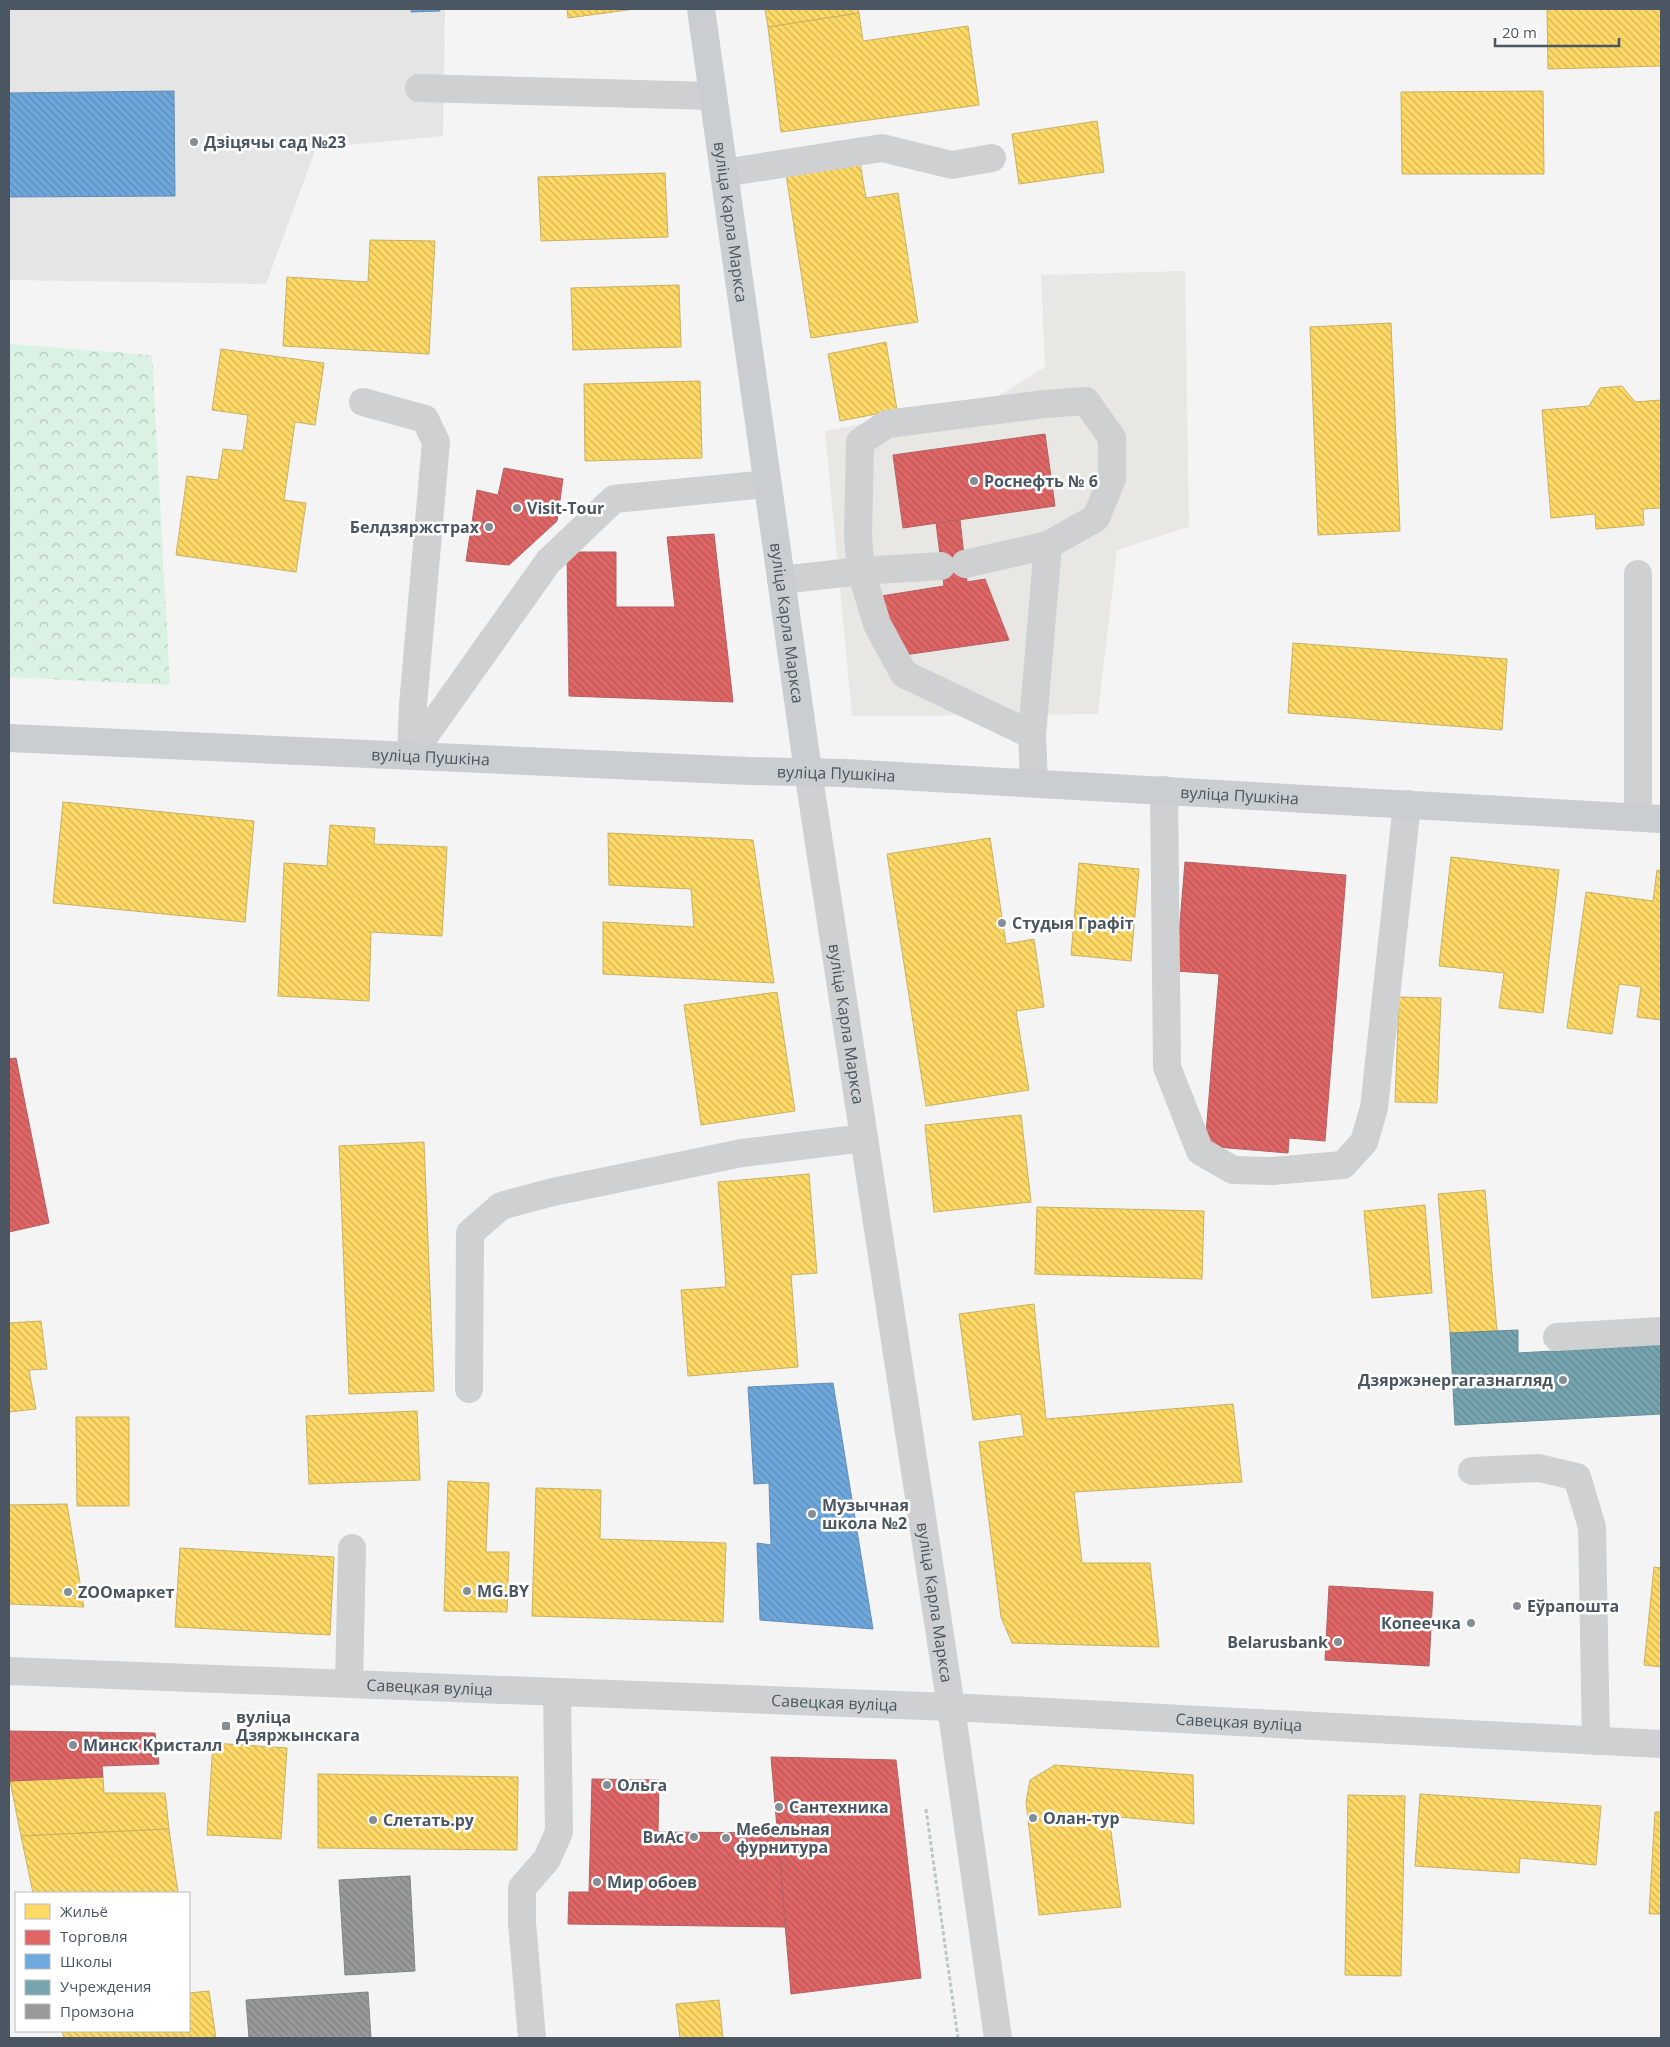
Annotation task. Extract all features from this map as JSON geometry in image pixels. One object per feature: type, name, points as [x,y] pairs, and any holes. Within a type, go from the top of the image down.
[{"type":"main road","name":"вуліца Карла Маркса","points":[[701,9],[808,771]]},
{"type":"main road","name":"вуліца Пушкіна","points":[[9,738],[1034,782],[1649,818]]},
{"type":"street","points":[[419,88],[713,96]]},
{"type":"street","points":[[724,173],[882,148],[952,165],[992,158]]},
{"type":"street","points":[[780,580],[861,570],[953,565],[1048,545],[1096,518],[1112,479],[1112,438],[1086,401],[1045,404],[887,424],[860,442],[858,536],[861,570],[877,624],[904,674],[1032,735]]},
{"type":"street","points":[[363,402],[425,419],[436,442],[414,695],[411,755]]},
{"type":"street","points":[[411,755],[548,562],[614,499],[767,484]]},
{"type":"street","points":[[1034,782],[1032,735],[1048,545]]},
{"type":"street","points":[[1638,574],[1649,818]]},
{"type":"street","name":"вуліца Карла Маркса","points":[[808,771],[951,1707],[998,2038]]},
{"type":"street","points":[[1164,790],[1167,1067],[1200,1151],[1234,1170],[1272,1171],[1343,1165],[1364,1142],[1374,1108],[1407,804]]},
{"type":"street","points":[[469,1389],[470,1233],[501,1206],[554,1192],[742,1153],[864,1138]]},
{"type":"street","points":[[1557,1337],[1661,1331]]},
{"type":"street","points":[[1472,1471],[1539,1468],[1577,1477],[1592,1527],[1596,1741]]},
{"type":"street","points":[[349,1684],[352,1548]]},
{"type":"street","name":"Савецкая вуліца","points":[[9,1671],[951,1707],[1661,1744]]},
{"type":"street","points":[[532,2038],[522,1923],[522,1888],[547,1859],[558,1832],[557,1692]]},
{"type":"path","points":[[925,1801],[958,2038]]},
{"type":"shaded area","name":"Дзіцячы сад №23","points":[[9,9],[445,9],[443,136],[316,148],[266,284],[9,280]]},
{"type":"shaded area","points":[[1185,271],[1189,527],[1117,550],[1098,714],[852,716],[825,431],[995,398],[1045,367],[1041,275]]},
{"type":"green space","points":[[9,344],[152,355],[170,685],[9,677]]},
{"type":"building: Жильё","points":[[567,9],[635,9],[568,18]]},
{"type":"building: Жильё","points":[[765,9],[858,9],[859,13],[768,27]]},
{"type":"building: Жильё","points":[[1547,9],[1661,9],[1661,66],[1548,69]]},
{"type":"building: Жильё","points":[[859,13],[863,41],[968,26],[979,105],[781,132],[768,27]]},
{"type":"building: Жильё","points":[[1543,91],[1544,174],[1402,174],[1401,92]]},
{"type":"building: Жильё","points":[[1097,121],[1104,172],[1019,184],[1012,134]]},
{"type":"building: Жильё","points":[[860,163],[866,198],[898,193],[918,322],[811,338],[786,174]]},
{"type":"building: Жильё","points":[[665,173],[668,237],[541,241],[538,177]]},
{"type":"building: Жильё","points":[[370,240],[435,241],[429,354],[283,346],[287,277],[368,282]]},
{"type":"building: Жильё","points":[[679,285],[681,347],[573,350],[571,288]]},
{"type":"building: Жильё","points":[[1391,323],[1400,531],[1318,535],[1310,327]]},
{"type":"building: Жильё","points":[[886,342],[897,410],[840,421],[828,354]]},
{"type":"building: Жильё","points":[[221,349],[324,363],[315,425],[295,422],[284,500],[306,503],[296,572],[176,555],[187,476],[218,480],[223,449],[243,451],[248,415],[212,410]]},
{"type":"building: Жильё","points":[[700,381],[702,458],[585,461],[584,384]]},
{"type":"building: Жильё","points":[[1622,386],[1635,402],[1661,400],[1661,508],[1643,509],[1644,525],[1596,529],[1595,514],[1551,518],[1542,410],[1589,406],[1600,388]]},
{"type":"building: Жильё","points":[[1293,643],[1507,659],[1502,730],[1288,713]]},
{"type":"building: Жильё","points":[[63,802],[254,821],[245,922],[53,903]]},
{"type":"building: Жильё","points":[[330,825],[375,828],[374,844],[447,847],[442,936],[371,932],[369,1001],[278,996],[284,863],[327,866]]},
{"type":"building: Жильё","points":[[608,833],[753,840],[774,983],[603,974],[603,922],[694,927],[691,889],[609,885]]},
{"type":"building: Жильё","points":[[990,838],[1006,944],[1034,939],[1044,1007],[1016,1011],[1029,1090],[926,1106],[887,854]]},
{"type":"building: Жильё","points":[[1451,857],[1559,870],[1543,1013],[1499,1008],[1504,973],[1439,966]]},
{"type":"building: Жильё","points":[[1079,863],[1139,869],[1131,961],[1071,955]]},
{"type":"building: Жильё","points":[[1657,870],[1661,871],[1661,1020],[1637,1017],[1641,987],[1619,984],[1612,1034],[1567,1028],[1586,892],[1653,901]]},
{"type":"building: Жильё","points":[[777,992],[795,1111],[701,1125],[684,1005]]},
{"type":"building: Жильё","points":[[1399,997],[1441,998],[1437,1103],[1395,1102]]},
{"type":"building: Жильё","points":[[1021,1115],[1031,1202],[934,1212],[925,1125]]},
{"type":"building: Жильё","points":[[424,1142],[434,1391],[349,1394],[339,1146]]},
{"type":"building: Жильё","points":[[809,1174],[817,1273],[791,1275],[798,1367],[688,1376],[681,1290],[726,1287],[718,1182]]},
{"type":"building: Жильё","points":[[1485,1190],[1497,1331],[1450,1333],[1438,1194]]},
{"type":"building: Жильё","points":[[1425,1205],[1432,1293],[1372,1298],[1364,1211]]},
{"type":"building: Жильё","points":[[1037,1207],[1204,1211],[1202,1279],[1035,1274]]},
{"type":"building: Жильё","points":[[1034,1304],[1046,1419],[1233,1404],[1242,1482],[1074,1492],[1082,1563],[1150,1563],[1159,1647],[1012,1643],[1001,1617],[979,1442],[1024,1436],[1021,1414],[973,1420],[959,1314]]},
{"type":"building: Жильё","points":[[41,1321],[47,1369],[29,1370],[36,1409],[9,1412],[9,1323]]},
{"type":"building: Жильё","points":[[417,1411],[420,1480],[309,1484],[306,1416]]},
{"type":"building: Жильё","points":[[76,1417],[129,1417],[129,1506],[77,1506]]},
{"type":"building: Жильё","points":[[448,1481],[489,1483],[486,1552],[509,1552],[507,1612],[444,1611]]},
{"type":"building: Жильё","points":[[536,1488],[601,1490],[600,1539],[726,1543],[723,1622],[532,1616]]},
{"type":"building: Жильё","points":[[67,1504],[84,1607],[9,1604],[9,1505]]},
{"type":"building: Жильё","points":[[180,1548],[334,1557],[330,1635],[175,1627]]},
{"type":"building: Жильё","points":[[1654,1567],[1661,1568],[1661,1667],[1644,1665]]},
{"type":"building: Жильё","points":[[213,1743],[287,1748],[281,1839],[207,1835]]},
{"type":"building: Жильё","points":[[1055,1765],[1193,1775],[1194,1824],[1109,1816],[1121,1907],[1039,1915],[1026,1802],[1030,1780]]},
{"type":"building: Жильё","points":[[318,1774],[518,1777],[517,1850],[318,1848]]},
{"type":"building: Жильё","points":[[103,1777],[104,1793],[165,1793],[169,1829],[21,1836],[10,1781]]},
{"type":"building: Жильё","points":[[1420,1794],[1601,1806],[1596,1865],[1520,1858],[1519,1873],[1415,1866]]},
{"type":"building: Жильё","points":[[1348,1795],[1405,1796],[1401,1976],[1345,1975]]},
{"type":"building: Жильё","points":[[1655,1812],[1661,1812],[1661,1914],[1649,1914]]},
{"type":"building: Жильё","points":[[169,1829],[178,1892],[33,1892],[21,1836]]},
{"type":"building: Жильё","points":[[209,1991],[216,2038],[64,2038],[62,2032],[190,2032],[190,1993]]},
{"type":"building: Жильё","points":[[719,2000],[723,2038],[680,2038],[676,2004]]},
{"type":"building: Торговля","name":"Роснефть № 6","points":[[1045,434],[1055,506],[903,528],[893,455]]},
{"type":"building: Торговля","name":"Visit-Tour","points":[[504,468],[563,479],[557,521],[509,565],[466,561],[477,490],[498,495]]},
{"type":"building: Торговля","points":[[960,520],[967,582],[985,579],[1009,640],[904,655],[875,597],[944,586],[936,523]]},
{"type":"building: Торговля","points":[[714,534],[733,702],[569,696],[567,552],[616,552],[616,607],[675,607],[667,537]]},
{"type":"building: Торговля","points":[[1185,862],[1346,875],[1325,1141],[1289,1138],[1288,1153],[1205,1146],[1219,974],[1176,971]]},
{"type":"building: Торговля","points":[[16,1058],[49,1223],[9,1232],[9,1059]]},
{"type":"building: Торговля","points":[[1329,1586],[1433,1592],[1429,1666],[1325,1660]]},
{"type":"building: Торговля","points":[[9,1731],[155,1733],[159,1764],[102,1766],[103,1777],[10,1781]]},
{"type":"building: Торговля","points":[[771,1757],[896,1760],[921,1978],[791,1994]]},
{"type":"building: Торговля","points":[[592,1779],[659,1780],[658,1832],[778,1833],[785,1927],[568,1924],[569,1892],[589,1892]]},
{"type":"building: Школы","points":[[411,9],[440,9],[440,11],[411,12]]},
{"type":"building: Школы","points":[[174,91],[175,196],[9,197],[9,93]]},
{"type":"building: Школы","name":"Музычная школа №2","points":[[833,1383],[873,1629],[760,1620],[757,1543],[771,1545],[769,1483],[754,1484],[748,1387]]},
{"type":"building: Учреждения","points":[[1518,1330],[1518,1353],[1661,1345],[1661,1414],[1455,1425],[1450,1333]]},
{"type":"building: Промзона","points":[[410,1876],[415,1971],[345,1975],[339,1880]]},
{"type":"building: Промзона","points":[[368,1992],[371,2038],[249,2038],[246,2000]]},
{"type":"place","name":"Дзіцячы сад №23","points":[[194,142]]},
{"type":"place","name":"Роснефть № 6","points":[[974,481]]},
{"type":"place","name":"Visit-Tour","points":[[517,508]]},
{"type":"place","name":"Белдзяржстрах","points":[[489,527]]},
{"type":"place","name":"Студыя Графіт","points":[[1002,923]]},
{"type":"place","name":"Дзяржэнергагазнагляд","points":[[1563,1380]]},
{"type":"place","name":"Музычная школа №2","points":[[812,1514]]},
{"type":"place","name":"MG.BY","points":[[467,1591]]},
{"type":"place","name":"ZOOмаркет","points":[[68,1592]]},
{"type":"place","name":"Еўрапошта","points":[[1517,1606]]},
{"type":"place","name":"Копеечка","points":[[1471,1623]]},
{"type":"place","name":"Belarusbank","points":[[1338,1642]]},
{"type":"place","name":"вуліца Дзяржынскага","points":[[226,1726]]},
{"type":"place","name":"Минск Кристалл","points":[[73,1745]]},
{"type":"place","name":"Ольга","points":[[607,1785]]},
{"type":"place","name":"Сантехника","points":[[779,1807]]},
{"type":"place","name":"Олан-тур","points":[[1033,1818]]},
{"type":"place","name":"Слетать.ру","points":[[373,1820]]},
{"type":"place","name":"ВиАс","points":[[694,1837]]},
{"type":"place","name":"Мебельная фурнитура","points":[[726,1838]]},
{"type":"place","name":"Мир обоев","points":[[597,1882]]}]
